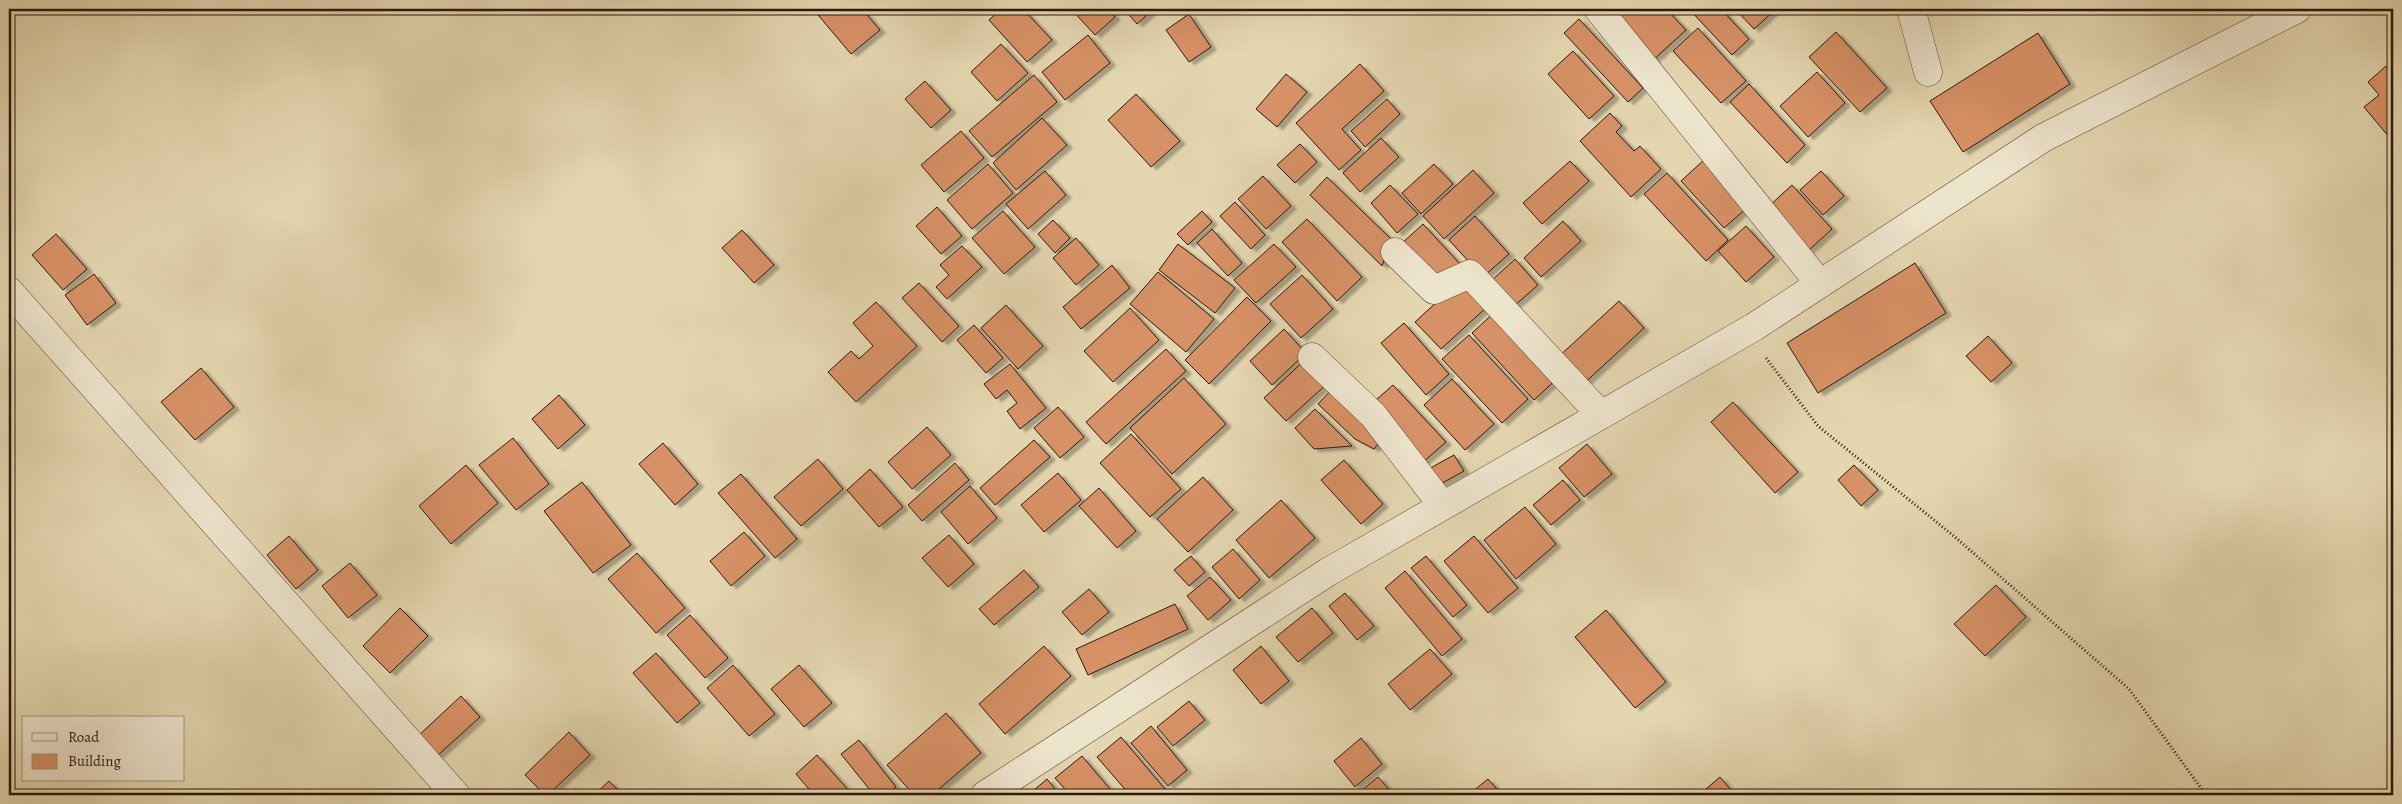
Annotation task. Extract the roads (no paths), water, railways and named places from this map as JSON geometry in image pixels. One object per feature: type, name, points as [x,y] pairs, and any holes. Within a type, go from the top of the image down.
[{"type":"street","points":[[1598,9],[1820,284]]},
{"type":"street","points":[[1911,9],[1928,72]]},
{"type":"street","points":[[985,795],[1328,572],[1746,331],[2043,138],[2297,9]]},
{"type":"street","points":[[1395,252],[1434,290],[1470,274],[1601,415]]},
{"type":"street","points":[[9,291],[456,795]]},
{"type":"street","points":[[1312,357],[1373,415],[1443,506]]}]
